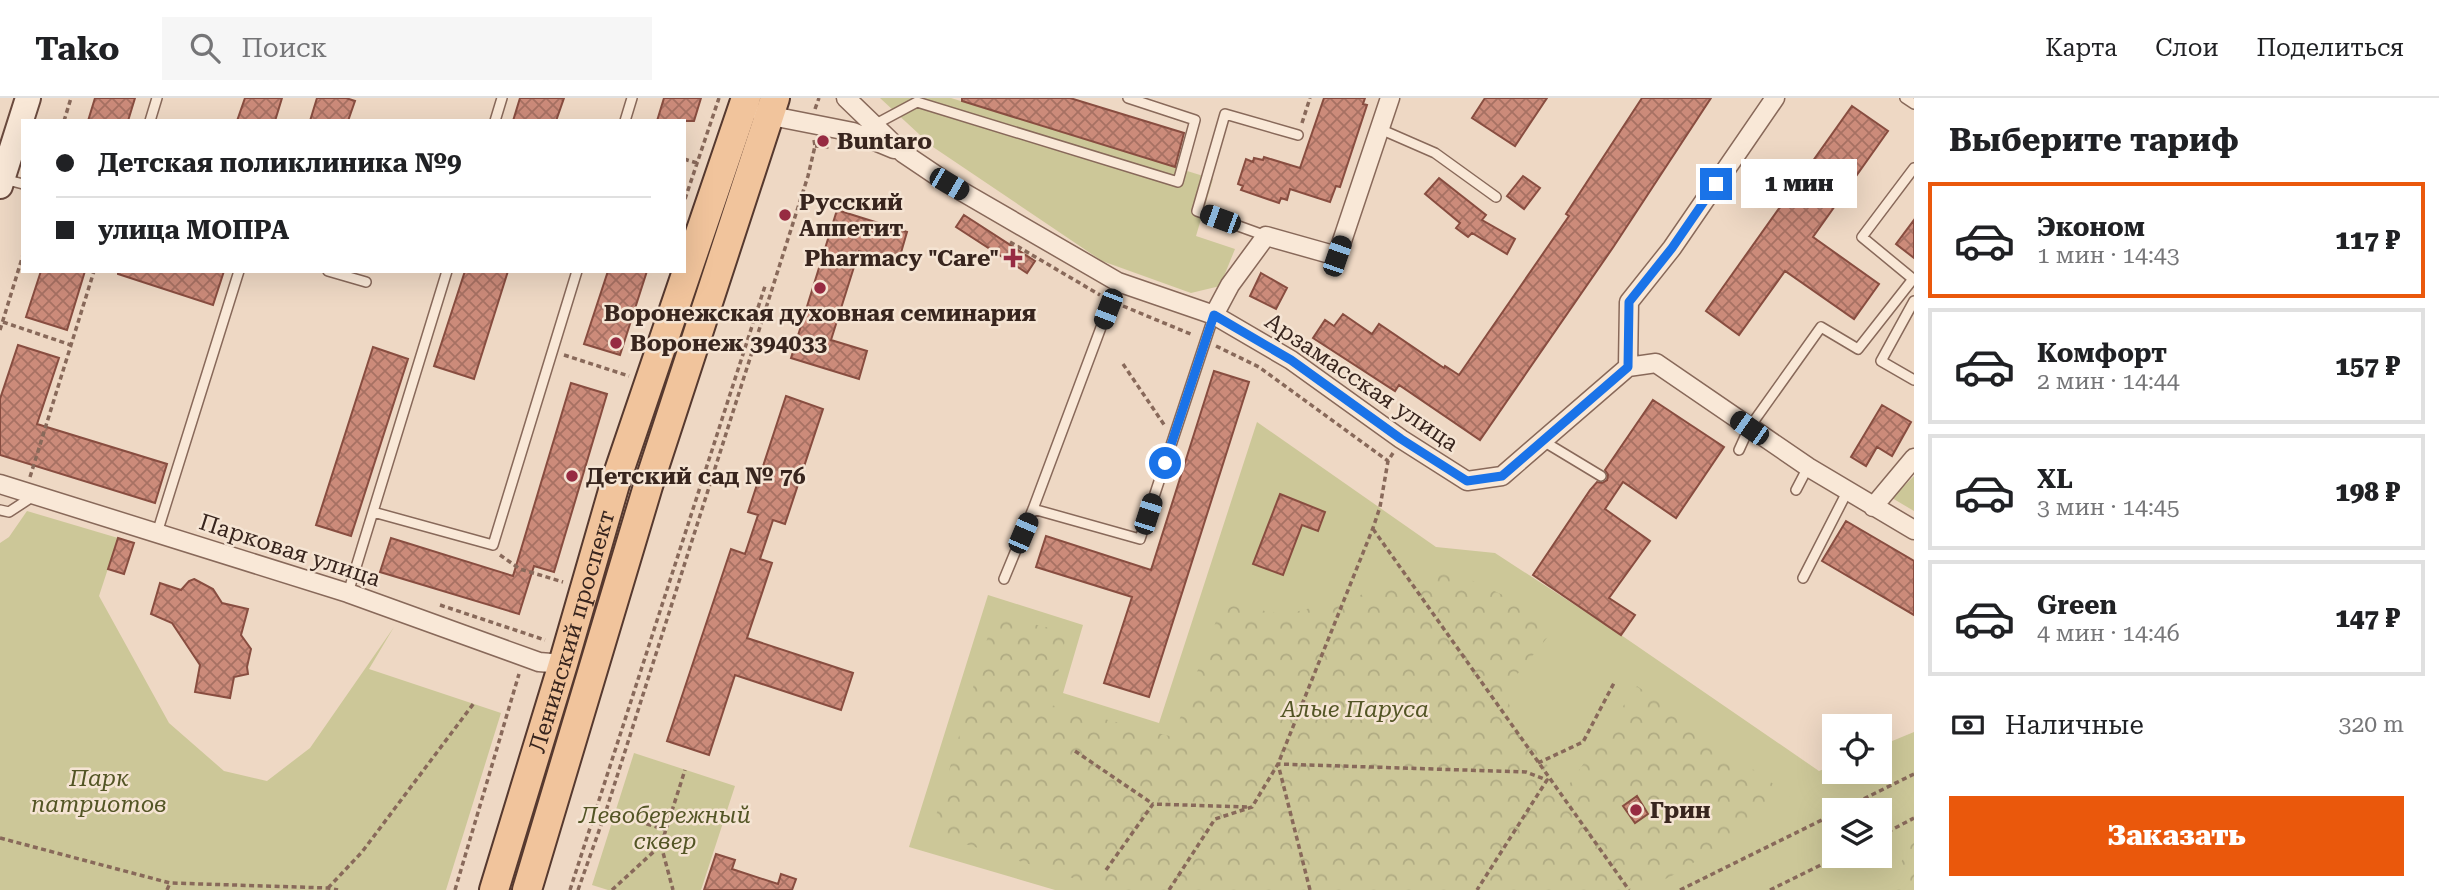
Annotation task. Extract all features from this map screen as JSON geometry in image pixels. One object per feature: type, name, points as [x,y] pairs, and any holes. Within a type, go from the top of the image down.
[{"type":"main road","points":[[23,119],[28,98]]},
{"type":"main road","name":"Ленинский проспект","points":[[686,259],[736,101]]},
{"type":"main road","name":"Ленинский проспект","points":[[527,890],[648,486],[772,107]]},
{"type":"main road","points":[[8,183],[21,128]]},
{"type":"main road","name":"Ленинский проспект","points":[[503,887],[617,477],[682,273]]},
{"type":"street","points":[[1214,315],[1230,285],[1266,236],[1337,256],[1390,98]]},
{"type":"street","points":[[1628,367],[1629,302],[1672,248],[1775,98]]},
{"type":"street","name":"Арзамасская улица","points":[[849,99],[903,153],[949,184],[1118,282],[1214,315],[1291,360],[1401,439],[1467,481],[1502,476],[1543,441]]},
{"type":"street","name":"Арзамасская улица","points":[[736,101],[772,107],[810,123],[853,132],[903,153]]},
{"type":"street","points":[[1543,441],[1628,367],[1656,363],[1808,467],[1914,530]]},
{"type":"street","points":[[1873,507],[1914,458]]},
{"type":"street","name":"Парковая улица","points":[[0,484],[32,487],[157,533],[348,593],[539,662],[563,664]]},
{"type":"lane","points":[[151,119],[157,98]]},
{"type":"lane","points":[[496,119],[502,98]]},
{"type":"lane","points":[[626,119],[632,98]]},
{"type":"lane","points":[[874,125],[917,102],[1178,182],[1195,120],[1128,98]]},
{"type":"lane","points":[[1905,98],[1914,104]]},
{"type":"lane","points":[[1266,236],[1196,211],[1225,114],[1298,135]]},
{"type":"lane","points":[[1380,130],[1435,153],[1496,197]]},
{"type":"lane","points":[[1739,450],[1749,428],[1821,327],[1858,349],[1913,279],[1862,237],[1914,168]]},
{"type":"lane","points":[[157,533],[238,273]]},
{"type":"lane","points":[[335,273],[366,282]]},
{"type":"lane","points":[[348,593],[446,273]]},
{"type":"lane","points":[[373,512],[493,545],[576,273]]},
{"type":"lane","points":[[1004,579],[1118,282]]},
{"type":"lane","points":[[1914,301],[1881,361],[1914,380]]},
{"type":"lane","points":[[1033,509],[1140,539],[1214,315]]},
{"type":"lane","points":[[1543,441],[1601,476]]},
{"type":"lane","points":[[1796,489],[1808,467]]},
{"type":"lane","points":[[0,510],[9,512],[32,487]]},
{"type":"lane","points":[[1803,578],[1847,492]]},
{"type":"path","points":[[65,119],[71,98]]},
{"type":"path","points":[[578,890],[606,811],[808,176],[815,146],[810,123],[819,98]]},
{"type":"path","points":[[1298,135],[1310,98]]},
{"type":"path","points":[[686,197],[697,163],[736,101]]},
{"type":"path","points":[[686,160],[697,163]]},
{"type":"path","points":[[0,330],[21,261]]},
{"type":"path","points":[[32,487],[93,273]]},
{"type":"path","points":[[570,890],[765,286]]},
{"type":"path","points":[[2,322],[71,345]]},
{"type":"path","points":[[552,351],[629,376]]},
{"type":"path","points":[[1123,364],[1173,438]]},
{"type":"path","points":[[1169,890],[1214,819],[1252,807],[1278,764],[1373,528],[1380,507],[1388,461],[1401,439]]},
{"type":"path","points":[[1373,528],[1629,890]]},
{"type":"path","points":[[493,545],[507,562],[520,569],[564,582]]},
{"type":"path","points":[[430,602],[545,640]]},
{"type":"path","points":[[455,890],[524,656]]},
{"type":"path","points":[[1538,763],[1583,742],[1614,683]]},
{"type":"path","points":[[328,889],[362,852],[474,703]]},
{"type":"path","points":[[1075,751],[1153,804],[1252,807]]},
{"type":"path","points":[[1278,764],[1310,890]]},
{"type":"path","points":[[1278,764],[1526,772],[1547,780],[1477,890]]},
{"type":"path","points":[[612,890],[661,845],[685,770]]},
{"type":"path","points":[[1865,798],[1914,774]]},
{"type":"path","points":[[1106,870],[1153,804]]},
{"type":"path","points":[[606,811],[666,830]]},
{"type":"path","points":[[1892,829],[1914,818]]},
{"type":"path","points":[[1680,890],[1822,820]]},
{"type":"path","points":[[0,838],[170,883],[338,890]]},
{"type":"path","points":[[661,845],[673,890]]},
{"type":"path","points":[[1770,890],[1822,865]]},
{"type":"path","points":[[167,890],[170,883]]},
{"type":"green space","points":[[880,98],[951,98],[1213,179],[1196,236],[1235,249],[1220,286],[1191,293],[1102,261],[933,147]]},
{"type":"green space","name":"Алые Паруса","points":[[1257,422],[1436,547],[1495,553],[1621,635],[1819,771],[1822,770],[1822,784],[1892,784],[1892,741],[1914,732],[1914,890],[1055,890],[909,847],[988,595],[1083,625],[1063,693],[1159,723]]},
{"type":"green space","points":[[1914,476],[1914,511],[1892,498]]},
{"type":"green space","name":"Парк патриотов","points":[[27,511],[118,538],[99,596],[169,723],[224,771],[267,781],[310,748],[394,627],[369,669],[501,713],[446,890],[0,890],[0,543],[9,537]]},
{"type":"green space","name":"Алые Паруса","points":[[1452,571],[1560,622],[1502,693],[1564,792],[1637,686],[1790,796],[1683,870],[1644,890],[1110,890],[931,833],[994,615],[1067,632],[1051,705],[1173,737],[1223,602],[1284,615]]},
{"type":"green space","name":"Левобережный сквер","points":[[634,753],[735,786],[701,890],[608,890],[592,885]]},
{"type":"green space","points":[[1914,840],[1914,890],[1891,890],[1909,842]]},
{"type":"building","points":[[95,98],[135,98],[129,119],[89,119]]},
{"type":"building","points":[[245,98],[282,98],[276,119],[238,119]]},
{"type":"building","points":[[317,98],[346,98],[355,101],[349,119],[311,119]]},
{"type":"building","points":[[520,98],[564,98],[557,119],[514,119]]},
{"type":"building","points":[[664,98],[701,98],[694,121],[658,119]]},
{"type":"building","points":[[962,98],[1070,98],[1184,133],[1175,167],[962,101]]},
{"type":"building","points":[[1324,98],[1365,98],[1363,104],[1367,105],[1340,187],[1336,186],[1330,202],[1290,189],[1287,200],[1281,198],[1279,203],[1241,190],[1243,186],[1238,184],[1246,159],[1253,162],[1254,158],[1263,160],[1264,157],[1300,168]]},
{"type":"building","points":[[1485,98],[1547,98],[1515,146],[1472,118]]},
{"type":"building","points":[[1642,98],[1711,98],[1614,246],[1480,440],[1399,385],[1395,391],[1313,338],[1325,320],[1334,326],[1343,314],[1372,334],[1379,324],[1444,368],[1445,366],[1459,375],[1569,216],[1566,214]]},
{"type":"building","points":[[1852,106],[1888,131],[1813,237],[1879,284],[1854,319],[1785,271],[1739,335],[1706,311]]},
{"type":"building","points":[[1523,176],[1540,188],[1524,209],[1507,196]]},
{"type":"building","points":[[1439,178],[1486,215],[1482,220],[1515,239],[1507,254],[1472,233],[1468,237],[1456,228],[1460,223],[1425,194]]},
{"type":"building","points":[[837,210],[907,232],[898,263],[859,251],[831,340],[867,351],[859,379],[791,358]]},
{"type":"building","points":[[964,215],[1035,261],[1027,273],[956,227]]},
{"type":"building","points":[[1914,220],[1914,258],[1896,244]]},
{"type":"building","points":[[40,273],[84,273],[67,330],[26,317]]},
{"type":"building","points":[[118,273],[223,273],[213,305]]},
{"type":"building","points":[[464,273],[507,273],[474,379],[434,366]]},
{"type":"building","points":[[607,273],[646,273],[620,355],[584,344]]},
{"type":"building","points":[[1261,273],[1287,288],[1276,309],[1250,296]]},
{"type":"building","points":[[18,345],[59,358],[37,424],[167,464],[155,503],[0,455],[0,399]]},
{"type":"building","points":[[373,347],[408,359],[351,536],[316,525]]},
{"type":"building","points":[[1214,371],[1249,382],[1149,697],[1104,683],[1132,597],[1036,567],[1046,536],[1151,570]]},
{"type":"building","points":[[571,383],[607,394],[554,572],[534,566],[519,614],[380,572],[391,538],[513,576]]},
{"type":"building","points":[[786,396],[823,409],[785,524],[773,520],[760,559],[772,563],[747,638],[853,673],[841,710],[735,675],[709,755],[667,741],[731,549],[745,554],[758,515],[748,512]]},
{"type":"building","points":[[1653,400],[1724,447],[1676,518],[1623,482],[1605,509],[1650,541],[1609,598],[1635,615],[1621,635],[1533,575],[1590,490],[1597,482],[1607,480],[1605,470]]},
{"type":"building","points":[[1882,405],[1911,422],[1892,456],[1877,447],[1866,466],[1851,457]]},
{"type":"building","points":[[1280,494],[1325,512],[1318,531],[1302,525],[1283,575],[1253,564]]},
{"type":"building","points":[[1846,521],[1914,561],[1914,615],[1822,561]]},
{"type":"building","points":[[118,538],[134,543],[124,574],[108,569]]},
{"type":"building","points":[[194,579],[213,589],[222,603],[248,609],[241,635],[251,649],[248,674],[234,677],[230,698],[195,692],[200,665],[172,623],[151,614],[160,583],[181,590]]},
{"type":"building","name":"Грин","points":[[1637,796],[1648,814],[1635,823],[1623,806]]},
{"type":"building","points":[[716,854],[735,860],[732,869],[778,884],[781,874],[796,879],[792,890],[704,890]]},
{"type":"place","name":"Buntaro","points":[[823,141]]},
{"type":"place","name":"Русский Аппетит","points":[[785,215]]},
{"type":"place","name":"Pharmacy \"Care\"","points":[[1013,258]]},
{"type":"place","name":"Воронежская духовная семинария","points":[[820,288]]},
{"type":"place","name":"Воронеж 394033","points":[[616,343]]},
{"type":"place","name":"Детский сад № 76","points":[[572,476]]},
{"type":"place","name":"Грин","points":[[1636,810]]},
{"type":"route","points":[[1165,463],[1214,315],[1291,360],[1401,439],[1467,481],[1502,476],[1628,367],[1629,302],[1672,248],[1716,184]]}]
